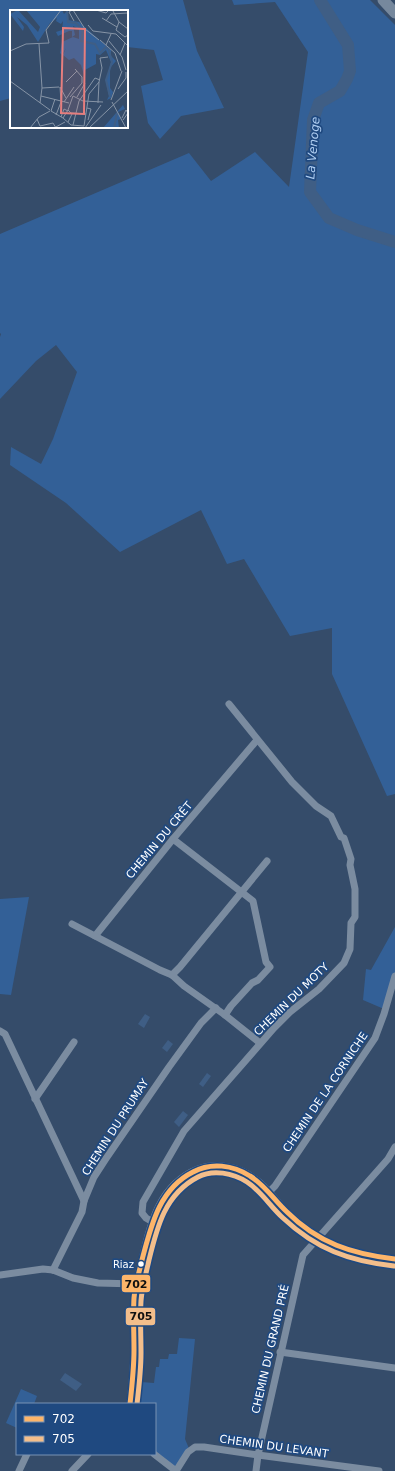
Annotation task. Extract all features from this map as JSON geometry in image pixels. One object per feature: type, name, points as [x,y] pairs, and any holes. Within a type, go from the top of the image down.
[{"type":"main road","points":[[383,0],[395,13]]},
{"type":"street","name":"CHEMIN DU MOTY","points":[[151,1221],[142,1213],[143,1202],[184,1131],[260,1043],[290,1012],[322,986],[344,963],[350,949],[351,923],[354,917],[355,889],[350,865],[351,859],[344,838],[341,837],[330,816],[316,806],[292,782],[229,704]]},
{"type":"street","name":"CHEMIN DU CRÊT","points":[[95,936],[173,839],[257,740]]},
{"type":"street","points":[[173,839],[253,901],[266,962],[270,967],[258,980],[252,983],[231,1006],[225,1015]]},
{"type":"street","points":[[172,975],[267,862]]},
{"type":"street","points":[[72,924],[172,975],[260,1043]]},
{"type":"street","name":"CHEMIN DE LA CORNICHE","points":[[269,1192],[275,1186],[375,1038],[395,976]]},
{"type":"street","name":"CHEMIN DU PRUMAY","points":[[53,1270],[82,1212],[84,1201],[94,1177],[133,1118],[201,1023],[216,1008]]},
{"type":"street","points":[[0,1031],[5,1034],[84,1201]]},
{"type":"street","points":[[35,1099],[74,1042]]},
{"type":"street","name":"CHEMIN DU GRAND PRÉ","points":[[256,1471],[258,1455],[280,1352],[303,1255],[383,1164],[395,1147]]},
{"type":"street","points":[[130,1403],[136,1284],[151,1221],[160,1204],[174,1185],[190,1172],[201,1168],[218,1166],[238,1169],[252,1177],[301,1225],[319,1238],[336,1247],[369,1256],[395,1259]]},
{"type":"street","points":[[0,1275],[43,1269],[53,1270],[73,1278],[98,1283],[136,1284]]},
{"type":"street","points":[[280,1352],[395,1368]]},
{"type":"street","name":"CHEMIN DU LEVANT","points":[[176,1471],[188,1452],[195,1447],[379,1471]]},
{"type":"street","points":[[19,1471],[27,1455]]},
{"type":"street","points":[[72,1471],[87,1455]]},
{"type":"street","points":[[155,1455],[176,1471]]},
{"type":"shaded area","points":[[0,0],[183,0],[197,51],[224,108],[181,116],[160,139],[148,123],[141,86],[163,80],[154,50],[128,47],[128,10],[10,10],[10,98],[0,101]]},
{"type":"shaded area","points":[[232,0],[370,0],[395,25],[395,794],[387,796],[332,674],[332,628],[290,636],[244,559],[227,564],[201,510],[120,552],[66,503],[10,465],[11,447],[41,464],[53,439],[77,372],[56,345],[36,361],[0,399],[0,234],[189,153],[211,181],[255,152],[289,187],[308,52],[275,2],[234,5]]},
{"type":"shaded area","points":[[181,807],[185,810],[173,820],[170,816]]},
{"type":"shaded area","points":[[29,897],[11,995],[0,994],[0,899]]},
{"type":"shaded area","points":[[395,927],[395,978],[384,1009],[363,1000],[366,969],[371,970]]},
{"type":"shaded area","points":[[145,1014],[150,1017],[144,1028],[138,1024]]},
{"type":"shaded area","points":[[168,1040],[173,1044],[167,1052],[162,1048]]},
{"type":"shaded area","points":[[207,1073],[211,1076],[203,1087],[199,1084]]},
{"type":"shaded area","points":[[183,1111],[188,1115],[179,1127],[174,1122]]},
{"type":"shaded area","points":[[179,1338],[195,1339],[185,1439],[190,1451],[176,1468],[156,1453],[156,1403],[132,1403],[135,1392],[140,1392],[141,1382],[154,1383],[156,1367],[159,1367],[160,1359],[168,1359],[169,1354],[177,1354]]},
{"type":"shaded area","points":[[65,1373],[82,1384],[76,1391],[60,1380]]},
{"type":"shaded area","points":[[21,1389],[37,1396],[34,1403],[16,1403],[16,1428],[6,1423]]},
{"type":"waterway","name":"La Venoge","points":[[320,0],[348,45],[350,71],[340,91],[319,103],[313,120],[310,192],[329,218],[357,230],[395,242]]},
{"type":"transit line","name":"702","points":[[130,1403],[134,1364],[134,1298],[145,1247],[153,1222],[164,1198],[181,1179],[193,1172],[214,1166],[229,1167],[243,1172],[260,1184],[299,1223],[323,1239],[364,1254],[395,1259]]},
{"type":"transit line","name":"705","points":[[137,1403],[141,1359],[141,1301],[143,1286],[155,1236],[164,1212],[170,1202],[178,1192],[198,1177],[210,1173],[223,1173],[236,1176],[257,1190],[278,1213],[295,1229],[308,1238],[334,1252],[348,1257],[362,1261],[394,1266]]},
{"type":"place","name":"Riaz","points":[[141,1264]]}]
